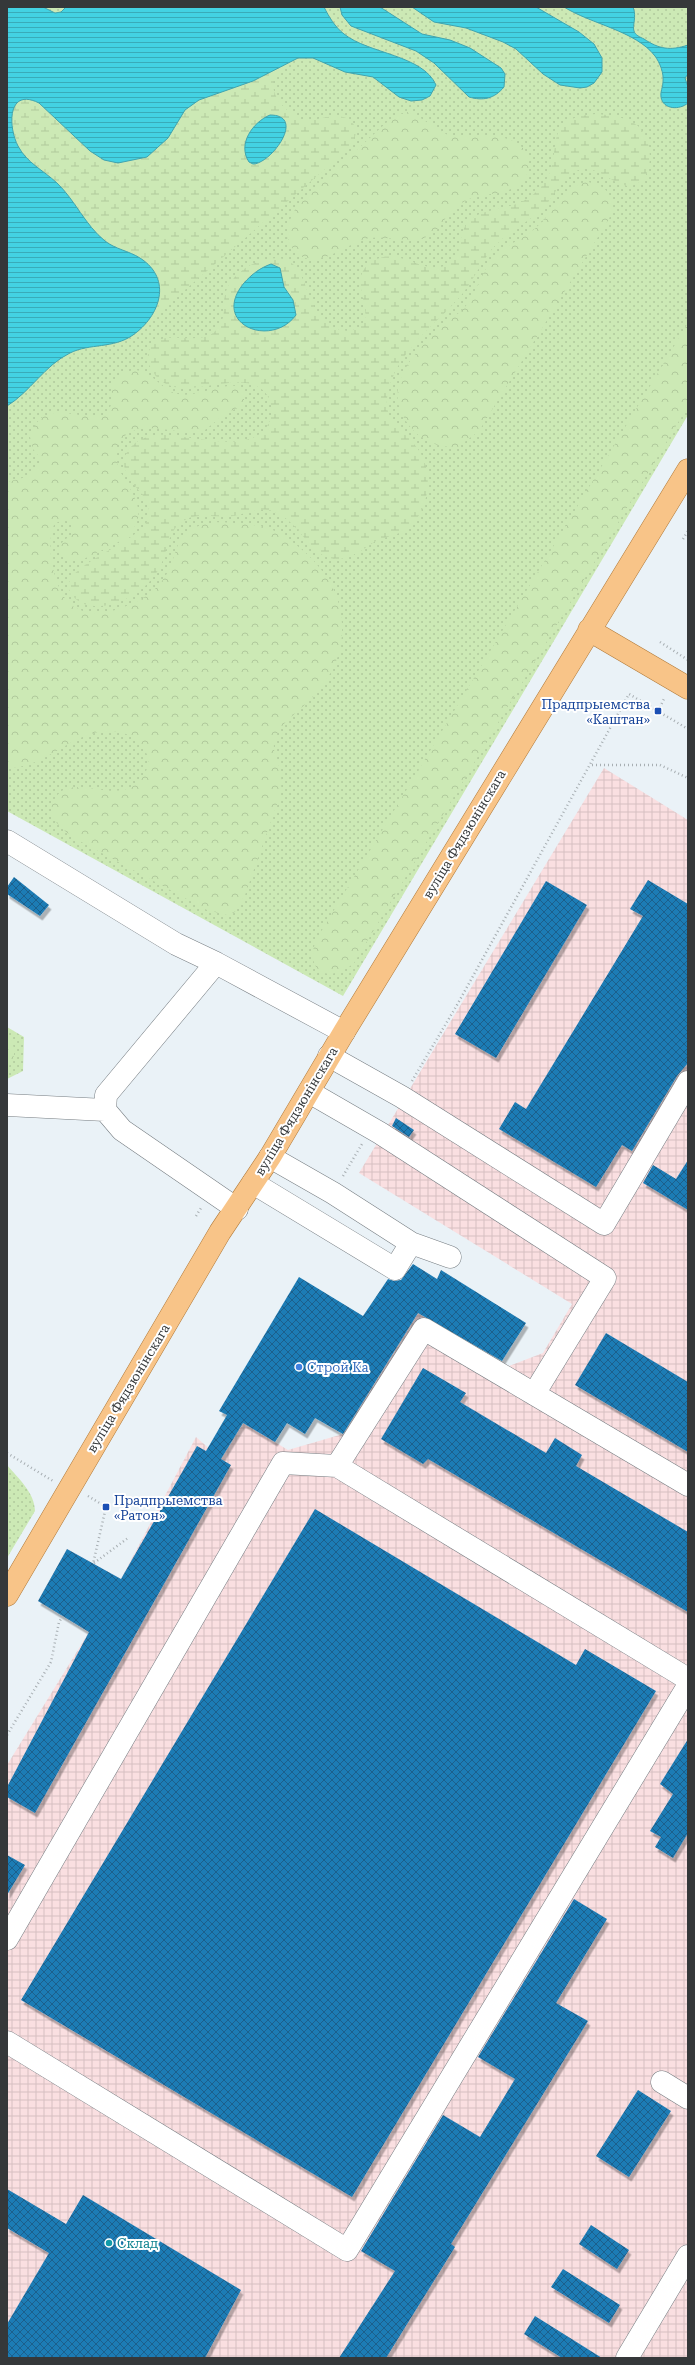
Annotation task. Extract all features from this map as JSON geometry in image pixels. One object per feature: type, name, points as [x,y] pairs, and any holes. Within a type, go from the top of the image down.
[{"type":"main road","name":"вуліца Фядзюнінскага","points":[[7,1595],[216,1239],[270,1157],[329,1056],[688,470]]},
{"type":"main road","points":[[589,630],[688,688]]},
{"type":"lane","points":[[7,841],[176,944],[344,1032]]},
{"type":"lane","points":[[216,964],[106,1095],[106,1110],[122,1130],[237,1208]]},
{"type":"lane","points":[[329,1056],[402,1097],[604,1224],[688,1082]]},
{"type":"lane","points":[[308,1092],[380,1133],[605,1278],[534,1394]]},
{"type":"lane","points":[[7,1105],[106,1110]]},
{"type":"lane","points":[[270,1157],[333,1193],[411,1243],[450,1257]]},
{"type":"lane","points":[[253,1183],[395,1269],[411,1243]]},
{"type":"lane","points":[[337,1466],[424,1329],[688,1484]]},
{"type":"lane","points":[[7,1939],[283,1463],[337,1466],[688,1679]]},
{"type":"lane","points":[[7,2042],[347,2250],[688,1686]]},
{"type":"lane","points":[[662,2082],[688,2098]]},
{"type":"lane","points":[[627,2358],[688,2256]]},
{"type":"path","points":[[683,539],[688,531]]},
{"type":"path","points":[[660,642],[688,660]]},
{"type":"path","points":[[402,1097],[457,1005],[592,765],[629,694],[688,728]]},
{"type":"path","points":[[592,765],[660,765],[688,778]]},
{"type":"path","points":[[342,1178],[366,1138],[380,1133]]},
{"type":"path","points":[[7,1453],[58,1483]]},
{"type":"path","points":[[106,1507],[93,1564],[128,1538]]},
{"type":"path","points":[[7,1735],[51,1662],[59,1622],[63,1616]]},
{"type":"shaded area","points":[[604,768],[688,820],[688,2358],[7,2358],[7,1765],[89,1632],[38,1601],[67,1549],[121,1579],[196,1437],[221,1459],[243,1423],[288,1450],[343,1434],[418,1313],[509,1366],[543,1353],[572,1304],[359,1173]]},
{"type":"green space","points":[[7,7],[688,7],[688,415],[343,996],[7,811]]},
{"type":"green space","points":[[288,61],[274,76],[274,91],[280,103],[303,121],[337,116],[350,120],[354,125],[356,132],[352,142],[346,151],[142,327],[159,301],[161,295],[160,283],[156,274],[144,261],[113,247],[99,236],[86,222],[57,183],[24,157],[17,142],[13,126],[14,105],[19,100],[23,99],[39,103],[90,151],[147,157],[168,138],[185,110],[199,100],[253,81]]},
{"type":"green space","points":[[407,112],[414,114],[438,130],[451,136],[487,135],[512,141],[525,150],[529,165],[527,175],[521,183],[510,190],[474,197],[460,204],[449,213],[435,232],[422,239],[407,240],[377,237],[369,238],[318,259],[309,259],[299,255],[288,241],[287,230],[293,213],[299,203],[386,123],[396,115]]},
{"type":"green space","points":[[596,114],[629,120],[638,126],[643,132],[647,140],[650,158],[646,175],[641,181],[634,185],[626,185],[618,183],[601,173],[592,170],[583,169],[573,173],[562,182],[543,208],[503,238],[491,250],[463,293],[418,339],[409,350],[394,374],[389,388],[387,401],[388,411],[396,425],[415,445],[421,454],[425,463],[428,482],[425,502],[421,512],[416,520],[406,530],[378,540],[349,557],[337,559],[326,557],[318,552],[287,519],[276,512],[258,510],[237,515],[189,518],[177,526],[170,538],[161,565],[152,579],[140,591],[117,603],[105,606],[88,605],[77,600],[69,589],[71,579],[81,569],[95,559],[141,529],[148,519],[149,507],[147,502],[130,480],[124,464],[128,450],[134,444],[140,440],[157,435],[170,435],[203,440],[237,441],[252,438],[264,430],[271,417],[272,411],[270,400],[267,395],[260,388],[250,384],[227,383],[181,388],[169,385],[162,381],[155,376],[148,362],[149,351],[155,342],[163,339],[197,338],[208,336],[217,329],[223,317],[225,295],[232,280],[250,265],[274,258],[287,260],[296,267],[320,316],[330,325],[337,329],[346,331],[361,326],[365,319],[365,311],[361,291],[361,281],[363,271],[370,263],[380,258],[390,257],[400,258],[428,267],[437,268],[446,265],[452,261],[456,255],[464,229],[472,218],[479,214],[511,206],[527,199],[546,181],[551,168],[558,133],[564,124],[576,118]]},
{"type":"green space","points":[[586,182],[594,183],[600,186],[609,194],[612,205],[609,219],[479,431],[458,447],[443,446],[424,439],[408,424],[400,409],[398,394],[400,380],[407,366],[428,340],[465,307],[494,257],[538,226],[569,190]]},
{"type":"green space","points":[[688,323],[688,406],[354,963],[336,973],[328,974],[322,972],[316,967],[314,960],[313,951],[316,940]]},
{"type":"green space","points":[[133,370],[146,373],[166,389],[178,394],[185,395],[200,393],[222,387],[236,386],[244,391],[244,403],[240,407],[226,413],[205,430],[197,433],[147,428],[128,433],[121,440],[116,451],[117,463],[135,498],[138,510],[137,522],[128,535],[117,543],[79,560],[71,560],[66,558],[62,556],[60,552],[60,546],[62,543],[72,534],[72,525],[65,520],[55,523],[51,542],[53,568],[56,580],[67,601],[80,610],[92,613],[103,613],[129,605],[145,597],[163,580],[171,565],[179,542],[189,531],[205,524],[228,522],[265,527],[275,531],[298,546],[327,577],[338,602],[341,615],[341,643],[333,668],[319,690],[285,722],[275,739],[275,755],[281,773],[281,793],[245,895],[235,912],[227,915],[207,910],[74,838],[59,826],[52,815],[52,803],[58,794],[64,789],[78,787],[119,791],[128,789],[137,784],[148,767],[148,760],[143,748],[132,737],[112,731],[96,732],[81,737],[38,761],[23,766],[7,768],[7,482],[26,477],[40,465],[41,459],[33,449],[30,437],[36,424],[44,417],[53,413],[84,416],[105,415],[110,408],[113,385],[116,380],[122,375]]},
{"type":"green space","points":[[7,1027],[24,1037],[23,1071],[7,1079]]},
{"type":"green space","points":[[7,1035],[14,1047],[14,1056],[7,1068]]},
{"type":"green space","points":[[7,1465],[29,1492],[35,1511],[7,1558]]},
{"type":"water","points":[[7,7],[43,7],[55,13],[61,12],[66,7],[324,7],[332,22],[344,34],[355,41],[420,67],[429,75],[436,85],[430,96],[422,100],[411,101],[399,97],[373,77],[345,72],[313,58],[298,58],[253,81],[199,100],[185,110],[168,138],[147,157],[118,163],[104,160],[90,151],[39,103],[28,99],[21,100],[13,111],[12,120],[15,138],[22,152],[31,162],[57,183],[98,235],[113,246],[140,258],[150,267],[157,276],[159,297],[156,308],[150,318],[133,335],[118,342],[78,350],[61,358],[45,371],[23,394],[7,406]]},
{"type":"water","points":[[340,7],[380,7],[422,34],[450,40],[470,48],[501,68],[505,74],[504,87],[496,94],[488,98],[479,99],[469,97],[434,63],[416,51],[351,26],[342,15]]},
{"type":"water","points":[[412,7],[536,7],[579,32],[594,44],[602,58],[602,72],[594,83],[587,87],[580,88],[560,85],[543,74],[516,49],[503,42],[466,28],[434,22]]},
{"type":"water","points":[[564,7],[633,7],[635,14],[634,29],[638,36],[655,45],[665,48],[676,48],[688,45],[688,74],[685,78],[688,87],[688,103],[681,107],[672,108],[662,101],[661,95],[663,75],[655,56],[647,47],[625,34]]},
{"type":"water","points":[[270,115],[281,117],[285,123],[286,131],[282,140],[268,156],[260,162],[253,164],[249,162],[246,155],[246,141],[253,128],[264,118]]},
{"type":"water","points":[[271,264],[280,268],[284,287],[293,300],[296,315],[285,325],[273,330],[260,331],[248,327],[239,320],[234,310],[235,298],[244,283],[250,277],[260,269]]},
{"type":"building","points":[[14,877],[49,905],[40,916],[7,894],[7,887]]},
{"type":"building","points":[[648,880],[688,904],[688,1063],[677,1076],[632,1151],[622,1145],[596,1187],[499,1129],[515,1102],[526,1109],[643,916],[630,909]]},
{"type":"building","points":[[546,881],[587,905],[496,1058],[455,1034]]},
{"type":"building","points":[[396,1118],[414,1130],[409,1137],[392,1126]]},
{"type":"building","points":[[688,1160],[688,1210],[643,1183],[653,1165],[676,1179]]},
{"type":"building","points":[[413,1264],[437,1279],[441,1270],[526,1323],[502,1361],[418,1313],[343,1434],[315,1418],[305,1434],[287,1423],[275,1442],[243,1423],[221,1459],[231,1465],[35,1813],[7,1797],[7,1787],[89,1632],[38,1601],[67,1549],[121,1579],[197,1446],[206,1451],[227,1415],[219,1411],[299,1277],[363,1316],[388,1279],[394,1281],[401,1280]]},
{"type":"building","points":[[606,1333],[688,1382],[688,1452],[575,1385]]},
{"type":"building","points":[[423,1368],[466,1393],[460,1402],[546,1453],[555,1438],[582,1455],[576,1466],[688,1532],[688,1612],[428,1459],[423,1464],[381,1439]]},
{"type":"building","points":[[315,1509],[576,1665],[585,1649],[656,1691],[352,2197],[21,2000]]},
{"type":"building","points":[[688,1739],[688,1833],[673,1858],[655,1847],[661,1837],[650,1831],[673,1794],[660,1784]]},
{"type":"building","points":[[7,1855],[25,1865],[7,1895]]},
{"type":"building","points":[[574,1899],[607,1919],[556,2003],[588,2021],[451,2244],[455,2247],[386,2358],[339,2358],[395,2271],[361,2251],[443,2115],[480,2137],[515,2079],[478,2057]]},
{"type":"building","points":[[638,2090],[671,2111],[629,2177],[596,2156]]},
{"type":"building","name":"Склад","points":[[7,2189],[66,2224],[83,2195],[241,2290],[205,2358],[7,2358],[7,2324],[49,2253],[7,2228]]},
{"type":"building","points":[[591,2225],[629,2250],[617,2269],[579,2244]]},
{"type":"building","points":[[563,2269],[620,2305],[609,2323],[551,2287]]},
{"type":"building","points":[[535,2316],[602,2358],[562,2358],[524,2334]]},
{"type":"place","name":"Прадпрыемства «Каштан»","points":[[658,711]]},
{"type":"place","name":"Строй Ка","points":[[299,1367]]},
{"type":"place","name":"Прадпрыемства «Ратон»","points":[[106,1507]]},
{"type":"place","name":"Склад","points":[[109,2243]]}]
